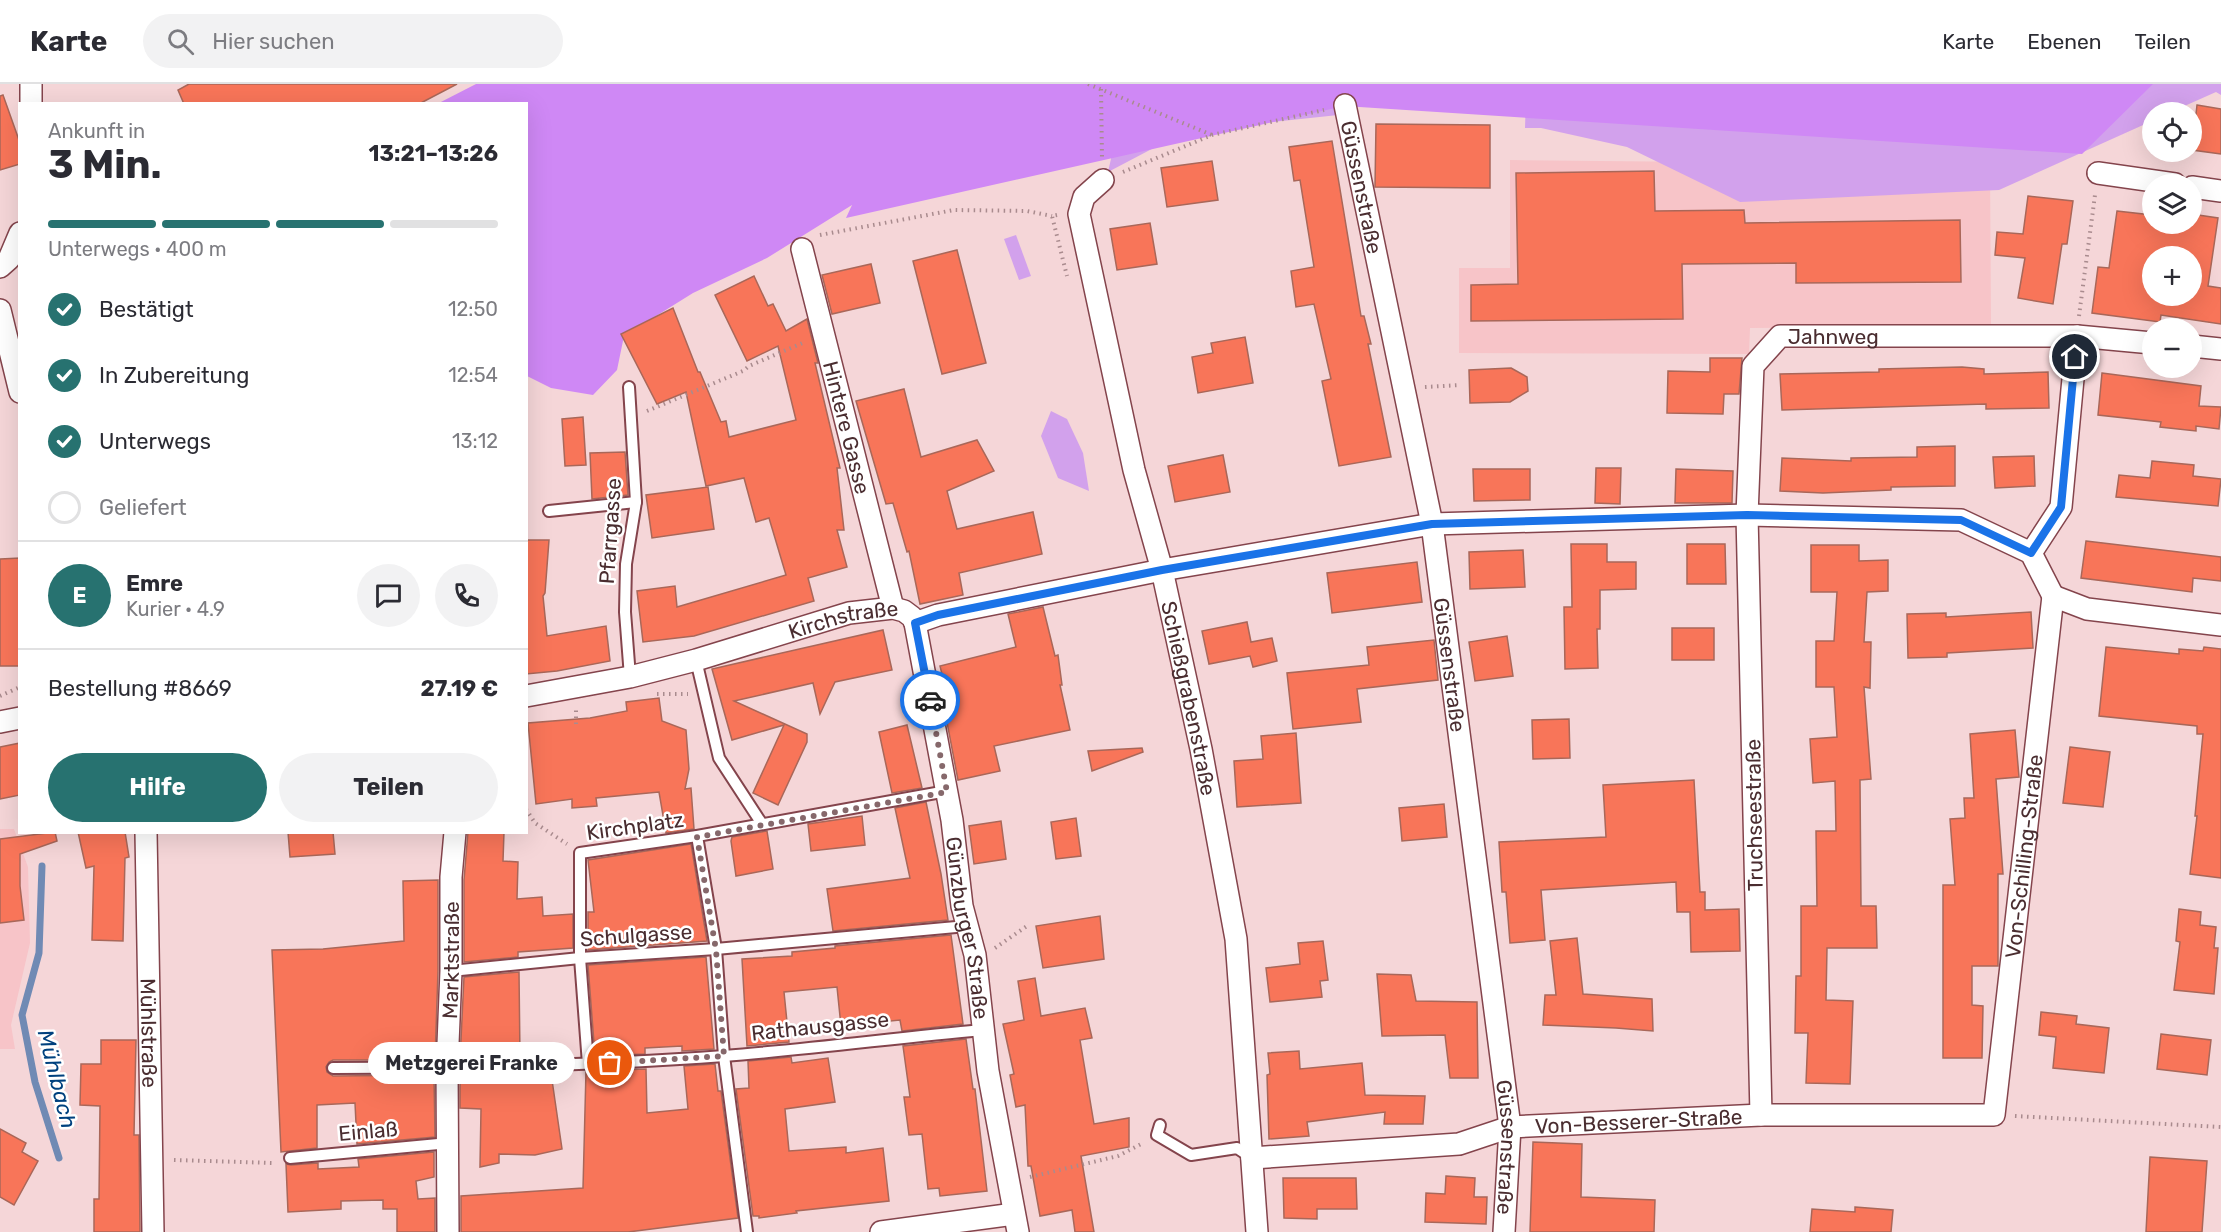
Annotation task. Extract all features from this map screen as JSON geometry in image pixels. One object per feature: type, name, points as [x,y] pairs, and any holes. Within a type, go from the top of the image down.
[{"type":"street","points":[[31,84],[31,102]]},
{"type":"street","name":"Güssenstraße","points":[[1345,105],[1432,524],[1510,1127],[1504,1232]]},
{"type":"street","points":[[2098,174],[2142,180]]},
{"type":"street","points":[[1079,214],[1084,197],[1103,180]]},
{"type":"street","points":[[2202,188],[2221,191]]},
{"type":"street","name":"Schießgrabenstraße","points":[[1079,214],[1134,470],[1162,570],[1201,749],[1236,939],[1257,1232]]},
{"type":"street","points":[[0,267],[9,259],[18,238]]},
{"type":"street","name":"Hintere Gasse","points":[[802,249],[893,608]]},
{"type":"street","points":[[0,310],[18,384]]},
{"type":"street","name":"Jahnweg","points":[[1747,515],[1753,366],[1780,336],[2077,336],[2142,342]]},
{"type":"street","points":[[2077,336],[2061,507],[2031,553],[2053,596],[2087,609],[2221,624]]},
{"type":"street","points":[[2202,347],[2221,349]]},
{"type":"street","name":"Kirchstraße","points":[[528,696],[630,677],[696,660],[849,614],[893,608],[904,611],[912,617],[915,623],[938,615],[1162,570],[1432,524],[1747,515],[1961,520],[2031,553]]},
{"type":"street","name":"Truchseestraße","points":[[1747,515],[1761,1115]]},
{"type":"street","name":"Von-Schilling-Straße","points":[[1994,1115],[2053,596]]},
{"type":"street","name":"Günzburger Straße","points":[[915,623],[947,792],[962,906],[975,955],[988,1071],[1016,1223]]},
{"type":"street","points":[[0,722],[18,718]]},
{"type":"street","name":"Mühlstraße","points":[[146,834],[153,1232]]},
{"type":"street","name":"Marktstraße","points":[[448,1232],[447,1068],[451,971],[451,877],[455,834]]},
{"type":"street","name":"Von-Besserer-Straße","points":[[1252,1158],[1460,1144],[1510,1127],[1761,1115],[1994,1115]]},
{"type":"street","points":[[881,1232],[1016,1223]]},
{"type":"lane","name":"Pfarrgasse","points":[[629,387],[636,502],[626,564],[625,612],[630,677]]},
{"type":"lane","points":[[549,512],[636,502]]},
{"type":"lane","points":[[696,660],[718,758],[762,824]]},
{"type":"lane","name":"Kirchplatz","points":[[588,1064],[580,958],[580,853],[697,837],[947,792]]},
{"type":"lane","points":[[697,837],[716,950],[724,1056],[747,1232]]},
{"type":"lane","name":"Schulgasse","points":[[451,971],[580,958],[716,950],[967,926]]},
{"type":"lane","name":"Rathausgasse","points":[[447,1068],[588,1064],[724,1056],[982,1030]]},
{"type":"lane","points":[[333,1068],[447,1068]]},
{"type":"lane","points":[[1158,1130],[1191,1155],[1237,1148],[1252,1158]]},
{"type":"lane","name":"Einlaß","points":[[290,1158],[449,1143]]},
{"type":"path","points":[[1088,84],[1212,135]]},
{"type":"path","points":[[1101,89],[1103,180],[1212,135],[1345,105]]},
{"type":"path","points":[[2077,336],[2098,174]]},
{"type":"path","points":[[802,249],[799,239],[954,210],[1027,211],[1052,216],[1079,214]]},
{"type":"path","points":[[1052,216],[1069,281]]},
{"type":"path","points":[[632,415],[647,411],[743,371],[749,366],[822,335]]},
{"type":"path","points":[[1404,388],[1460,385]]},
{"type":"path","points":[[0,696],[18,688]]},
{"type":"path","points":[[528,811],[535,823],[580,853]]},
{"type":"path","points":[[975,955],[993,949],[1027,926]]},
{"type":"path","points":[[1994,1115],[2221,1127]]},
{"type":"path","points":[[1009,1182],[1118,1156],[1158,1130]]},
{"type":"path","points":[[188,1161],[278,1163]]},
{"type":"shaded area","points":[[476,84],[2153,84],[2082,154],[1344,106],[846,218],[852,205],[767,258],[693,293],[624,336],[617,370],[593,395],[551,388],[528,376],[528,102],[441,102]]},
{"type":"shaded area","points":[[1128,84],[2221,84],[2221,95],[2216,92],[2194,102],[2142,102],[2142,126],[1999,190],[1740,202],[1627,147],[1541,128],[1525,128],[1526,97],[1355,99],[1357,113],[1186,131],[1108,172]]},
{"type":"shaded area","points":[[1510,160],[1990,165],[1991,325],[1750,328],[1749,354],[1459,353],[1459,268],[1510,268]]},
{"type":"shaded area","points":[[1016,235],[1031,276],[1019,280],[1004,239]]},
{"type":"shaded area","points":[[1051,411],[1067,419],[1083,453],[1089,491],[1058,478],[1041,436]]},
{"type":"shaded area","points":[[0,829],[14,829],[28,867],[30,943],[11,1025],[15,1049],[0,1049]]},
{"type":"building","points":[[189,84],[457,84],[423,102],[183,102],[178,90]]},
{"type":"building","points":[[3,95],[18,137],[18,165],[0,170],[0,96]]},
{"type":"building","points":[[2202,106],[2221,109],[2221,154],[2202,151]]},
{"type":"building","points":[[1376,124],[1490,125],[1490,188],[1375,187]]},
{"type":"building","points":[[1332,141],[1361,316],[1364,316],[1371,344],[1368,344],[1391,457],[1339,466],[1322,381],[1331,379],[1314,304],[1296,307],[1291,271],[1314,267],[1300,180],[1294,181],[1289,147]]},
{"type":"building","points":[[1212,161],[1218,200],[1167,207],[1161,168]]},
{"type":"building","points":[[1654,171],[1655,211],[1744,210],[1745,223],[1960,220],[1961,282],[1796,283],[1796,263],[1682,264],[1683,319],[1471,321],[1471,285],[1518,284],[1516,173]]},
{"type":"building","points":[[2028,196],[2073,201],[2067,244],[2062,244],[2053,304],[2018,298],[2025,258],[1995,255],[1997,232],[2023,234]]},
{"type":"building","points":[[2117,211],[2142,214],[2142,234],[2202,234],[2202,216],[2218,218],[2208,286],[2221,288],[2221,324],[2202,321],[2202,318],[2161,315],[2161,318],[2142,320],[2092,313],[2098,267],[2109,268]]},
{"type":"building","points":[[1150,223],[1157,264],[1117,270],[1110,229]]},
{"type":"building","points":[[957,250],[986,363],[942,374],[913,261]]},
{"type":"building","points":[[871,264],[880,303],[832,314],[822,275]]},
{"type":"building","points":[[754,276],[768,306],[773,304],[786,331],[807,319],[840,468],[837,468],[844,530],[837,530],[847,567],[808,578],[814,601],[694,636],[643,642],[637,591],[675,586],[677,607],[786,575],[769,518],[756,522],[744,478],[706,486],[686,392],[657,404],[621,334],[673,308],[721,422],[726,421],[729,437],[796,420],[778,346],[747,361],[715,295]]},
{"type":"building","points":[[1245,337],[1253,383],[1198,393],[1192,357],[1213,353],[1211,343]]},
{"type":"building","points":[[1710,358],[1742,358],[1739,394],[1724,394],[1723,414],[1667,413],[1668,371],[1710,372]]},
{"type":"building","points":[[1962,367],[1984,369],[1984,374],[2048,372],[2049,408],[1986,409],[1986,404],[1782,410],[1780,374],[1879,372],[1879,369]]},
{"type":"building","points":[[1511,368],[1527,377],[1528,391],[1510,402],[1470,403],[1469,370]]},
{"type":"building","points":[[2102,373],[2201,386],[2199,406],[2221,407],[2219,429],[2196,426],[2196,431],[2160,427],[2161,422],[2098,415]]},
{"type":"building","points":[[904,389],[921,457],[977,440],[994,471],[947,491],[957,529],[1033,512],[1042,554],[959,573],[963,595],[920,604],[909,551],[907,552],[893,503],[886,504],[856,401]]},
{"type":"building","points":[[583,417],[586,465],[565,466],[562,419]]},
{"type":"building","points":[[1955,446],[1955,486],[1891,487],[1891,490],[1823,493],[1780,491],[1782,458],[1851,461],[1851,458],[1917,457],[1917,447]]},
{"type":"building","points":[[625,452],[628,495],[592,499],[590,453]]},
{"type":"building","points":[[1223,455],[1230,492],[1175,502],[1168,466]]},
{"type":"building","points":[[2034,456],[2035,486],[1995,488],[1993,457]]},
{"type":"building","points":[[2152,461],[2194,465],[2193,476],[2221,479],[2218,506],[2116,497],[2119,475],[2150,478]]},
{"type":"building","points":[[1596,468],[1621,468],[1620,504],[1595,503]]},
{"type":"building","points":[[1473,469],[1530,469],[1530,500],[1474,501]]},
{"type":"building","points":[[1676,469],[1733,471],[1732,503],[1675,503]]},
{"type":"building","points":[[708,487],[714,529],[652,538],[646,495]]},
{"type":"building","points":[[528,540],[549,540],[543,596],[547,636],[606,626],[610,661],[528,674]]},
{"type":"building","points":[[2086,541],[2221,557],[2221,581],[2193,578],[2192,592],[2081,578]]},
{"type":"building","points":[[1571,544],[1607,544],[1607,562],[1636,562],[1636,589],[1600,590],[1600,629],[1597,629],[1598,668],[1565,669],[1564,607],[1572,607]]},
{"type":"building","points":[[1687,544],[1725,544],[1726,584],[1687,584]]},
{"type":"building","points":[[1811,545],[1859,545],[1859,561],[1888,560],[1888,591],[1867,592],[1864,642],[1871,642],[1870,688],[1864,687],[1871,779],[1860,780],[1861,906],[1876,906],[1877,948],[1827,948],[1826,1000],[1853,1001],[1850,1084],[1806,1083],[1808,1033],[1795,1033],[1796,976],[1801,976],[1801,906],[1817,906],[1816,831],[1836,831],[1835,781],[1813,783],[1810,739],[1837,737],[1834,687],[1816,687],[1816,641],[1834,641],[1837,592],[1811,592]]},
{"type":"building","points":[[1523,550],[1525,587],[1470,589],[1469,552]]},
{"type":"building","points":[[18,558],[18,666],[0,666],[0,559]]},
{"type":"building","points":[[1417,562],[1422,602],[1332,613],[1327,573]]},
{"type":"building","points":[[1043,607],[1055,656],[1058,655],[1062,685],[1060,685],[1070,730],[994,746],[1000,771],[958,780],[946,717],[952,715],[940,666],[1016,647],[1008,614]]},
{"type":"building","points":[[2031,612],[2033,648],[1947,653],[1947,657],[1908,658],[1907,614],[1946,613],[1946,617]]},
{"type":"building","points":[[1247,622],[1251,642],[1272,638],[1277,661],[1253,667],[1250,656],[1209,664],[1202,631]]},
{"type":"building","points":[[1672,628],[1714,628],[1714,660],[1672,660]]},
{"type":"building","points":[[883,630],[892,670],[835,682],[820,714],[813,683],[734,701],[807,734],[807,742],[778,805],[753,793],[784,725],[732,740],[712,669]]},
{"type":"building","points":[[1507,636],[1513,676],[1475,681],[1469,642]]},
{"type":"building","points":[[1434,640],[1438,680],[1357,689],[1361,722],[1293,729],[1287,673],[1369,665],[1367,647]]},
{"type":"building","points":[[2106,647],[2179,654],[2179,649],[2203,651],[2204,647],[2221,649],[2221,878],[2190,874],[2203,734],[2197,734],[2197,726],[2099,716]]},
{"type":"building","points":[[659,698],[662,721],[686,730],[689,769],[685,789],[691,788],[694,829],[666,833],[659,792],[596,798],[597,806],[572,808],[572,799],[536,804],[528,723],[590,718],[627,711],[626,702]]},
{"type":"building","points":[[1569,719],[1570,758],[1533,759],[1532,720]]},
{"type":"building","points":[[907,725],[922,788],[892,793],[879,732]]},
{"type":"building","points":[[2015,730],[2019,777],[1996,779],[2003,874],[1998,874],[1998,966],[1972,966],[1972,1005],[1983,1006],[1982,1058],[1943,1058],[1943,885],[1955,885],[1950,819],[1965,818],[1964,798],[1974,798],[1970,734]]},
{"type":"building","points":[[1296,733],[1301,803],[1237,807],[1234,761],[1263,759],[1261,736]]},
{"type":"building","points":[[18,743],[18,795],[0,799],[0,747]]},
{"type":"building","points":[[2070,747],[2110,752],[2103,807],[2063,803]]},
{"type":"building","points":[[1142,748],[1143,752],[1092,771],[1088,751]]},
{"type":"building","points":[[1694,780],[1700,892],[1705,892],[1705,910],[1739,909],[1740,951],[1691,952],[1690,912],[1677,912],[1676,882],[1541,890],[1545,940],[1510,943],[1506,892],[1502,892],[1499,842],[1606,837],[1603,785]]},
{"type":"building","points":[[926,802],[948,920],[833,931],[827,889],[910,878],[895,808]]},
{"type":"building","points":[[1444,804],[1447,837],[1402,841],[1399,808]]},
{"type":"building","points":[[862,816],[865,845],[811,851],[808,824]]},
{"type":"building","points":[[1076,818],[1081,856],[1056,859],[1051,822]]},
{"type":"building","points":[[1001,821],[1006,859],[974,864],[969,826]]},
{"type":"building","points":[[767,831],[773,869],[736,876],[732,837]]},
{"type":"building","points":[[55,834],[57,841],[20,854],[20,886],[24,920],[0,923],[0,839]]},
{"type":"building","points":[[78,834],[125,834],[129,857],[125,858],[123,941],[92,940],[94,866],[86,868]]},
{"type":"building","points":[[288,834],[333,834],[335,854],[290,857]]},
{"type":"building","points":[[468,834],[504,834],[503,861],[518,862],[517,899],[542,897],[543,916],[573,914],[573,948],[518,952],[518,957],[464,962],[464,880]]},
{"type":"building","points":[[691,844],[707,941],[588,950],[588,912],[594,912],[588,860]]},
{"type":"building","points":[[438,880],[435,1060],[333,1060],[326,1067],[327,1072],[333,1076],[434,1075],[435,1137],[357,1144],[355,1103],[317,1105],[317,1148],[281,1152],[272,950],[323,949],[404,941],[403,881]]},
{"type":"building","points":[[2179,909],[2201,912],[2200,925],[2216,927],[2214,948],[2218,948],[2214,994],[2174,990],[2180,942],[2176,941]]},
{"type":"building","points":[[1100,916],[1104,959],[1043,968],[1036,926]]},
{"type":"building","points":[[951,935],[963,1024],[902,1031],[900,1020],[841,1026],[837,987],[784,992],[789,1042],[747,1046],[742,959],[792,956],[792,952],[835,948],[835,946]]},
{"type":"building","points":[[1577,938],[1583,994],[1652,999],[1653,1031],[1543,1025],[1545,995],[1556,995],[1550,941]]},
{"type":"building","points":[[1323,941],[1328,980],[1320,981],[1322,997],[1270,1002],[1266,968],[1300,964],[1298,943]]},
{"type":"building","points":[[706,957],[714,1049],[682,1051],[682,1046],[645,1048],[645,1054],[595,1056],[588,965]]},
{"type":"building","points":[[519,972],[520,1058],[460,1060],[464,977]]},
{"type":"building","points":[[1377,974],[1411,975],[1416,1001],[1477,1002],[1478,1078],[1450,1078],[1445,1035],[1382,1036]]},
{"type":"building","points":[[1035,978],[1041,1016],[1085,1008],[1092,1038],[1080,1040],[1094,1124],[1129,1118],[1129,1147],[1081,1156],[1094,1232],[1075,1232],[1072,1210],[1040,1216],[1031,1166],[1028,1166],[1025,1105],[1016,1107],[1010,1075],[1014,1074],[1003,1024],[1024,1020],[1018,981]]},
{"type":"building","points":[[2041,1012],[2077,1016],[2076,1024],[2109,1028],[2104,1073],[2053,1068],[2056,1037],[2039,1035]]},
{"type":"building","points":[[2161,1034],[2211,1040],[2207,1075],[2157,1069]]},
{"type":"building","points":[[966,1039],[973,1089],[975,1089],[987,1191],[940,1196],[939,1188],[928,1189],[922,1134],[909,1135],[904,1097],[910,1097],[903,1046]]},
{"type":"building","points":[[101,1040],[136,1040],[134,1135],[139,1135],[140,1232],[94,1232],[94,1199],[99,1199],[100,1106],[80,1105],[81,1064],[101,1064]]},
{"type":"building","points":[[1299,1051],[1300,1069],[1362,1063],[1365,1095],[1425,1096],[1423,1124],[1384,1124],[1385,1112],[1307,1122],[1309,1136],[1269,1139],[1268,1053]]},
{"type":"building","points":[[791,1057],[792,1063],[828,1058],[835,1102],[785,1109],[789,1151],[846,1147],[846,1153],[883,1148],[889,1201],[796,1211],[797,1213],[759,1218],[759,1216],[753,1216],[736,1089],[749,1088],[748,1061]]},
{"type":"building","points":[[715,1064],[718,1091],[721,1091],[738,1218],[628,1232],[461,1232],[461,1196],[583,1188],[586,1071],[646,1069],[647,1113],[688,1109],[684,1066]]},
{"type":"building","points":[[551,1073],[562,1149],[535,1155],[499,1154],[499,1163],[480,1167],[481,1109],[460,1108],[460,1075]]},
{"type":"building","points":[[0,1129],[26,1143],[22,1152],[38,1161],[14,1205],[0,1197]]},
{"type":"building","points":[[1533,1142],[1582,1144],[1581,1197],[1655,1200],[1654,1232],[1530,1232]]},
{"type":"building","points":[[434,1152],[434,1177],[416,1181],[418,1199],[435,1198],[435,1232],[397,1232],[397,1209],[383,1209],[383,1200],[341,1201],[341,1209],[288,1212],[286,1164],[318,1163],[318,1169],[359,1167],[358,1159]]},
{"type":"building","points":[[2150,1157],[2207,1161],[2202,1232],[2146,1232]]},
{"type":"building","points":[[1446,1176],[1475,1178],[1474,1197],[1487,1197],[1486,1224],[1425,1222],[1426,1193],[1445,1194]]},
{"type":"building","points":[[1283,1178],[1356,1178],[1357,1209],[1317,1209],[1317,1219],[1284,1218]]},
{"type":"building","points":[[1855,1207],[1893,1210],[1891,1232],[1810,1232],[1812,1209],[1855,1212]]},
{"type":"waterway","name":"Mühlbach","points":[[42,866],[39,953],[22,1015],[35,1082],[59,1158]]},
{"type":"way so far","points":[[610,1063],[724,1056],[716,950],[697,837],[947,792],[930,700]]},
{"type":"place","name":"Metzgerei Franke","points":[[610,1063]]},
{"type":"route","points":[[930,700],[915,623],[938,615],[1162,570],[1432,524],[1747,515],[1961,520],[2031,553],[2061,507],[2075,357]]}]
